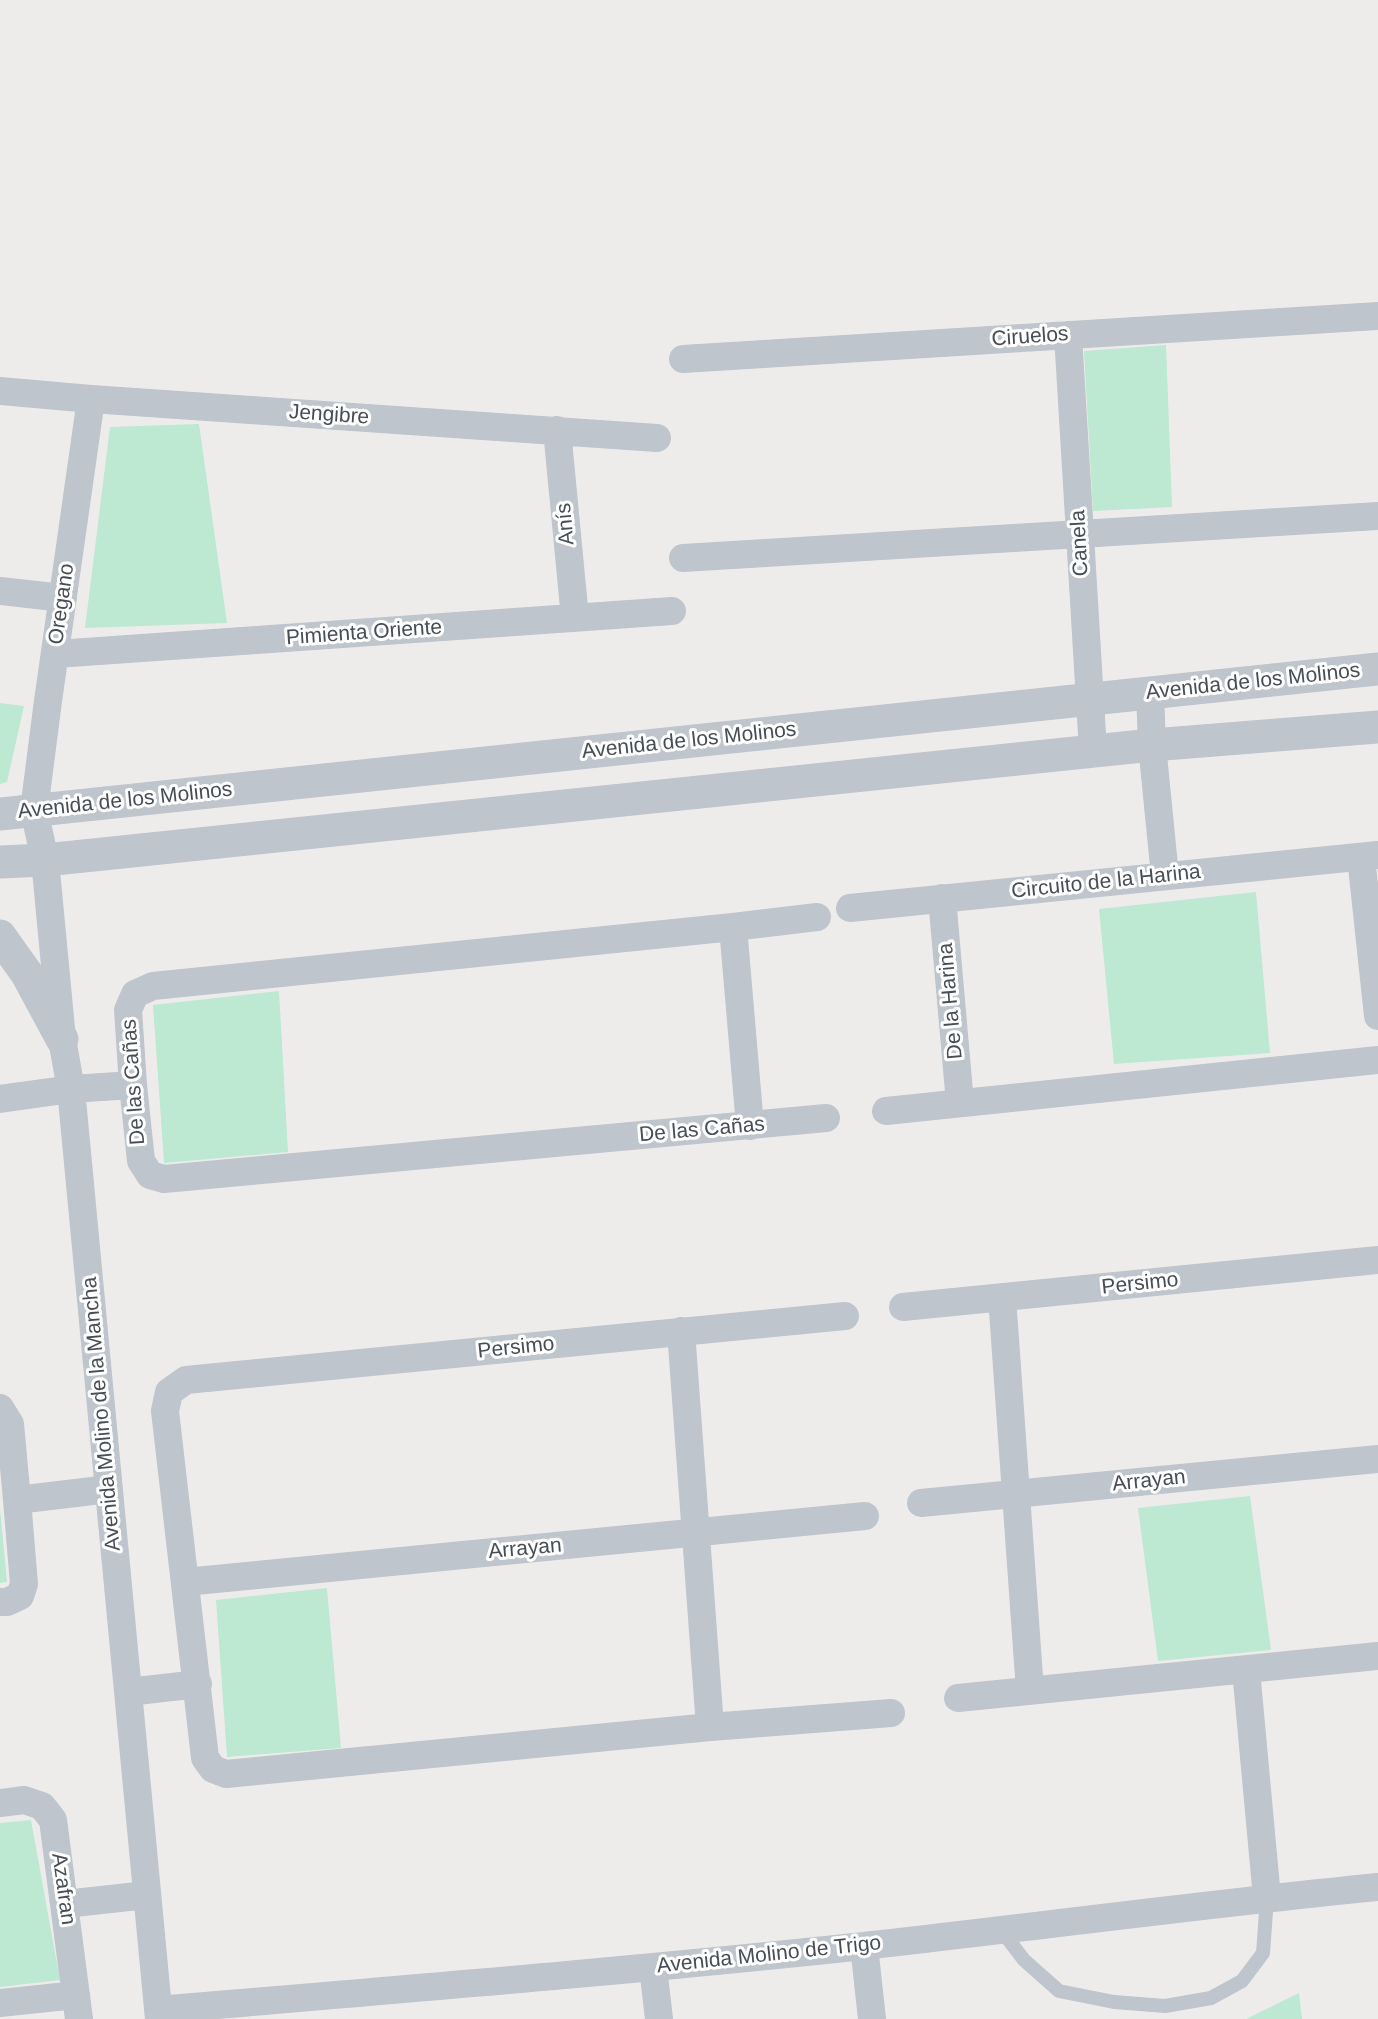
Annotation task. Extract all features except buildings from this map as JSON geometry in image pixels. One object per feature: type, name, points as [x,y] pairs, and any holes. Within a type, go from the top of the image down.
[{"type":"street","name":"Ciruelos","points":[[683,359],[1378,316]]},
{"type":"street","name":"Canela","points":[[1068,335],[1093,751]]},
{"type":"street","name":"Jengibre","points":[[0,391],[657,438]]},
{"type":"street","name":"Oregano","points":[[34,810],[91,399]]},
{"type":"street","name":"Anís","points":[[557,430],[575,618]]},
{"type":"street","points":[[683,558],[1378,516]]},
{"type":"street","points":[[0,592],[63,598]]},
{"type":"street","name":"Pimienta Oriente","points":[[56,654],[672,611]]},
{"type":"street","name":"Avenida de los Molinos","points":[[0,814],[1378,669]]},
{"type":"street","points":[[1150,693],[1152,745],[1165,876]]},
{"type":"street","points":[[0,862],[45,860],[1152,745],[1378,727]]},
{"type":"street","name":"Avenida Molino de la Mancha","points":[[34,810],[45,860],[62,1039],[71,1089],[158,2015]]},
{"type":"street","name":"Circuito de la Harina","points":[[850,908],[1369,856],[1378,1016]]},
{"type":"street","name":"De la Harina","points":[[942,898],[960,1103]]},
{"type":"street","name":"De las Cañas","points":[[817,917],[153,986],[135,994],[128,1010],[141,1161],[150,1175],[164,1179],[826,1118]]},
{"type":"street","points":[[733,927],[750,1126]]},
{"type":"street","points":[[0,936],[27,974],[62,1039]]},
{"type":"street","points":[[886,1111],[1378,1060]]},
{"type":"street","points":[[0,1099],[71,1089],[133,1085]]},
{"type":"street","name":"Persimo","points":[[903,1307],[1378,1260]]},
{"type":"street","points":[[1002,1297],[1030,1690]]},
{"type":"street","name":"Persimo","points":[[185,1582],[165,1411],[169,1392],[186,1380],[845,1317]]},
{"type":"street","points":[[681,1331],[710,1727]]},
{"type":"street","points":[[0,1408],[10,1424],[24,1584],[20,1596],[0,1602]]},
{"type":"street","name":"Arrayan","points":[[921,1503],[1378,1459]]},
{"type":"street","points":[[17,1500],[109,1489]]},
{"type":"street","name":"Arrayan","points":[[185,1582],[865,1517]]},
{"type":"street","points":[[185,1582],[205,1758],[213,1769],[226,1774],[710,1727],[891,1713]]},
{"type":"street","points":[[958,1698],[1378,1656]]},
{"type":"street","points":[[1246,1670],[1267,1898]]},
{"type":"street","points":[[128,1692],[198,1684]]},
{"type":"street","name":"Azafran","points":[[0,1802],[24,1800],[42,1806],[53,1820],[77,2007]]},
{"type":"street","name":"Avenida Molino de Trigo","points":[[158,2015],[864,1946],[1378,1887]]},
{"type":"street","points":[[65,1903],[147,1895]]},
{"type":"street","points":[[864,1946],[872,2019]]},
{"type":"street","points":[[653,1967],[659,2019]]},
{"type":"street","points":[[0,2003],[77,2007]]},
{"type":"lane","points":[[1001,1930],[1024,1960],[1059,1991],[1114,2002],[1165,2006],[1211,1998],[1242,1981],[1263,1953],[1267,1898]]},
{"type":"green space","points":[[1166,345],[1172,507],[1093,511],[1084,351]]},
{"type":"green space","points":[[199,424],[227,623],[85,628],[110,427]]},
{"type":"green space","points":[[0,703],[24,706],[7,782],[0,784]]},
{"type":"green space","points":[[1256,892],[1270,1053],[1114,1064],[1099,909]]},
{"type":"green space","points":[[279,991],[288,1152],[164,1163],[153,1005]]},
{"type":"green space","points":[[1250,1496],[1271,1650],[1158,1661],[1138,1508]]},
{"type":"green space","points":[[0,1508],[7,1582],[0,1583]]},
{"type":"green space","points":[[327,1588],[341,1748],[227,1757],[216,1600]]},
{"type":"green space","points":[[31,1820],[60,1980],[0,1987],[0,1823]]},
{"type":"green space","points":[[1299,1993],[1302,2019],[1246,2019]]}]
